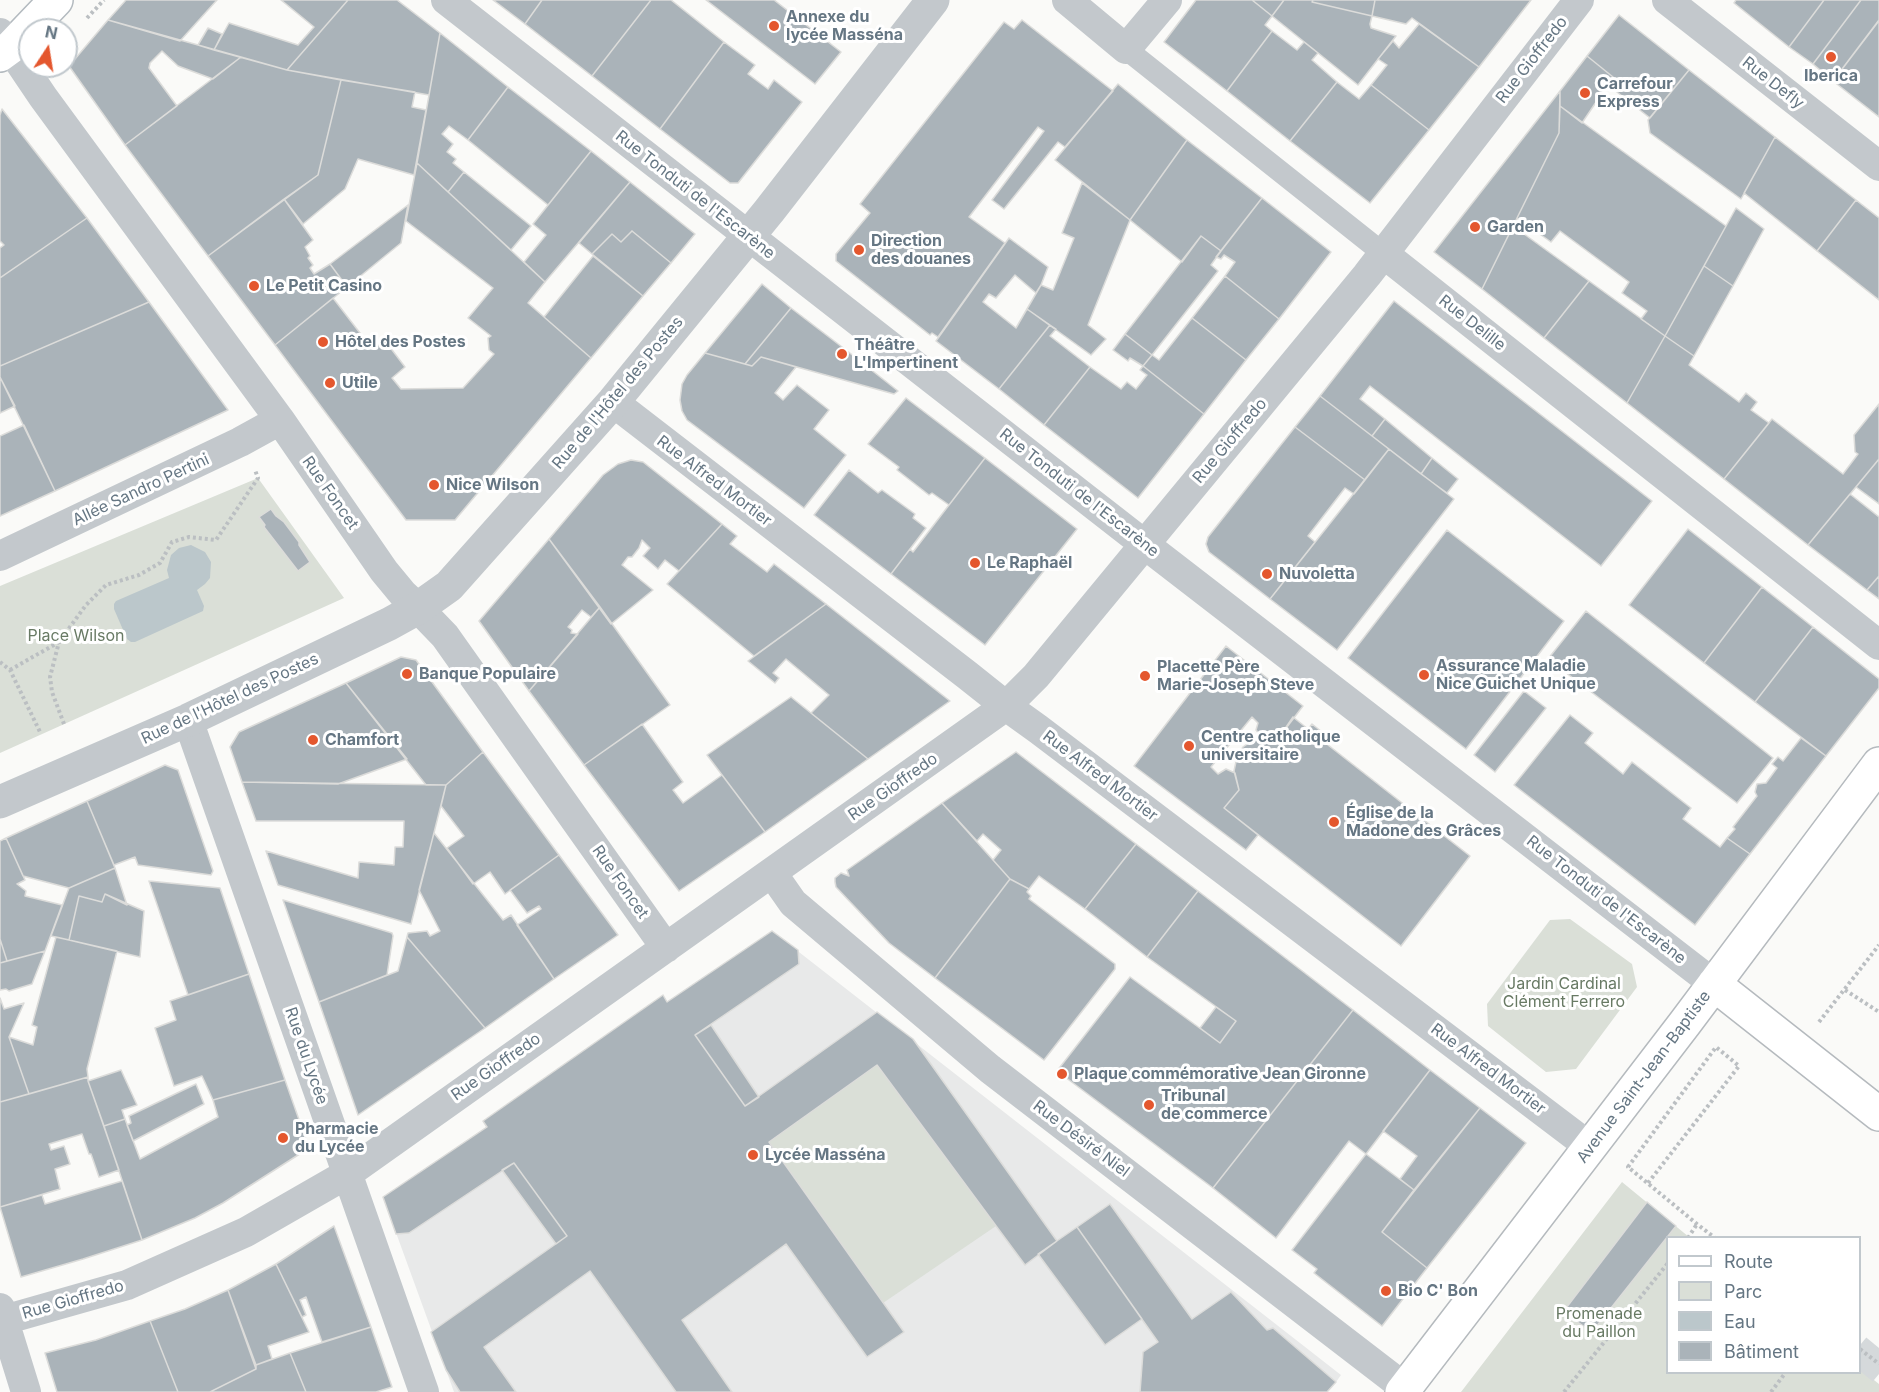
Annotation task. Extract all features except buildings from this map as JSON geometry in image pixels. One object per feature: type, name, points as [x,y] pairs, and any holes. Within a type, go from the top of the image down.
[{"type":"main road","points":[[4,45],[56,0]]},
{"type":"main road","name":"Avenue Saint-Jean-Baptiste","points":[[1404,1390],[1879,764]]},
{"type":"main road","points":[[1714,984],[1879,1114]]},
{"type":"street","name":"Rue Tonduti de l'Escarène","points":[[446,0],[1144,544],[1714,984]]},
{"type":"street","name":"Rue de l'Hôtel des Postes","points":[[0,802],[188,720],[389,624],[418,608],[448,586],[613,402],[748,236],[933,0]]},
{"type":"street","name":"Rue Delille","points":[[1067,0],[1879,645]]},
{"type":"street","points":[[1126,49],[1167,0]]},
{"type":"street","name":"Rue Gioffredo","points":[[1,1316],[128,1285],[246,1232],[347,1174],[1006,706],[1036,675],[1384,254],[1579,0]]},
{"type":"street","name":"Rue Defly","points":[[1666,0],[1879,166]]},
{"type":"street","name":"Rue Foncet","points":[[4,45],[280,420],[384,571],[403,594],[445,636],[666,948]]},
{"type":"street","name":"Rue Alfred Mortier","points":[[613,402],[1006,706],[1590,1147]]},
{"type":"street","name":"Allée Sandro Pertini","points":[[0,556],[240,442],[280,420]]},
{"type":"street","name":"Rue du Lycée","points":[[188,720],[424,1392]]},
{"type":"street","name":"Rue Désiré Niel","points":[[772,873],[793,903],[990,1069],[1404,1390]]},
{"type":"street","points":[[1,1316],[26,1392]]},
{"type":"path","points":[[64,724],[52,693],[50,677],[59,642],[86,605],[106,585],[139,575],[160,563],[172,542],[189,537],[216,540],[258,478],[240,442]]},
{"type":"path","points":[[10,670],[59,642]]},
{"type":"path","points":[[0,662],[10,670],[41,734]]},
{"type":"path","points":[[1820,1022],[1879,945]]},
{"type":"path","points":[[1845,990],[1879,1012]]},
{"type":"path","points":[[1648,1183],[1739,1066],[1716,1047],[1628,1167],[1712,1236]]},
{"type":"path","points":[[1689,1236],[1696,1224]]},
{"type":"path","points":[[1564,1392],[1666,1265]]},
{"type":"path","points":[[1861,1350],[1879,1364]]},
{"type":"path","points":[[1770,1392],[1784,1374]]},
{"type":"shaded area","name":"Lycée Masséna","points":[[772,931],[1341,1375],[1336,1382],[1327,1392],[454,1392],[383,1197],[486,1127],[483,1121],[663,995],[667,1002]]},
{"type":"green space","name":"Place Wilson","points":[[258,478],[344,598],[0,753],[0,586]]},
{"type":"green space","name":"Jardin Cardinal Clément Ferrero","points":[[1570,919],[1632,964],[1637,987],[1576,1069],[1546,1072],[1488,1026],[1487,1004],[1550,920]]},
{"type":"green space","points":[[877,1065],[996,1226],[883,1303],[769,1142]]},
{"type":"green space","name":"Promenade du Paillon","points":[[1622,1182],[1688,1236],[1666,1236],[1666,1374],[1861,1374],[1861,1370],[1879,1384],[1879,1392],[1461,1392]]},
{"type":"water","points":[[191,545],[205,552],[211,562],[210,578],[197,590],[204,606],[203,611],[131,642],[127,639],[114,604],[116,601],[169,578],[167,570],[171,555],[179,548]]},
{"type":"tunnel","points":[[1861,1370],[1879,1348]]},
{"type":"place","name":"Annexe du lycée Masséna","points":[[774,26]]},
{"type":"place","name":"Iberica","points":[[1831,57]]},
{"type":"place","name":"Carrefour Express","points":[[1585,93]]},
{"type":"place","name":"Garden","points":[[1475,227]]},
{"type":"place","name":"Direction des douanes","points":[[859,250]]},
{"type":"place","name":"Le Petit Casino","points":[[254,286]]},
{"type":"place","name":"Hôtel des Postes","points":[[323,342]]},
{"type":"place","name":"Théâtre L'Impertinent","points":[[842,354]]},
{"type":"place","name":"Utile","points":[[330,383]]},
{"type":"place","name":"Nice Wilson","points":[[434,485]]},
{"type":"place","name":"Le Raphaël","points":[[975,563]]},
{"type":"place","name":"Nuvoletta","points":[[1267,574]]},
{"type":"place","name":"Banque Populaire","points":[[407,674]]},
{"type":"place","name":"Assurance Maladie Nice Guichet Unique","points":[[1424,675]]},
{"type":"place","name":"Placette Père Marie-Joseph Steve","points":[[1145,676]]},
{"type":"place","name":"Chamfort","points":[[313,740]]},
{"type":"place","name":"Centre catholique universitaire","points":[[1189,746]]},
{"type":"place","name":"Église de la Madone des Grâces","points":[[1334,822]]},
{"type":"place","name":"Plaque commémorative Jean Gironne","points":[[1062,1074]]},
{"type":"place","name":"Tribunal de commerce","points":[[1149,1105]]},
{"type":"place","name":"Pharmacie du Lycée","points":[[283,1138]]},
{"type":"place","name":"Lycée Masséna","points":[[753,1155]]},
{"type":"place","name":"Bio C' Bon","points":[[1386,1291]]}]
